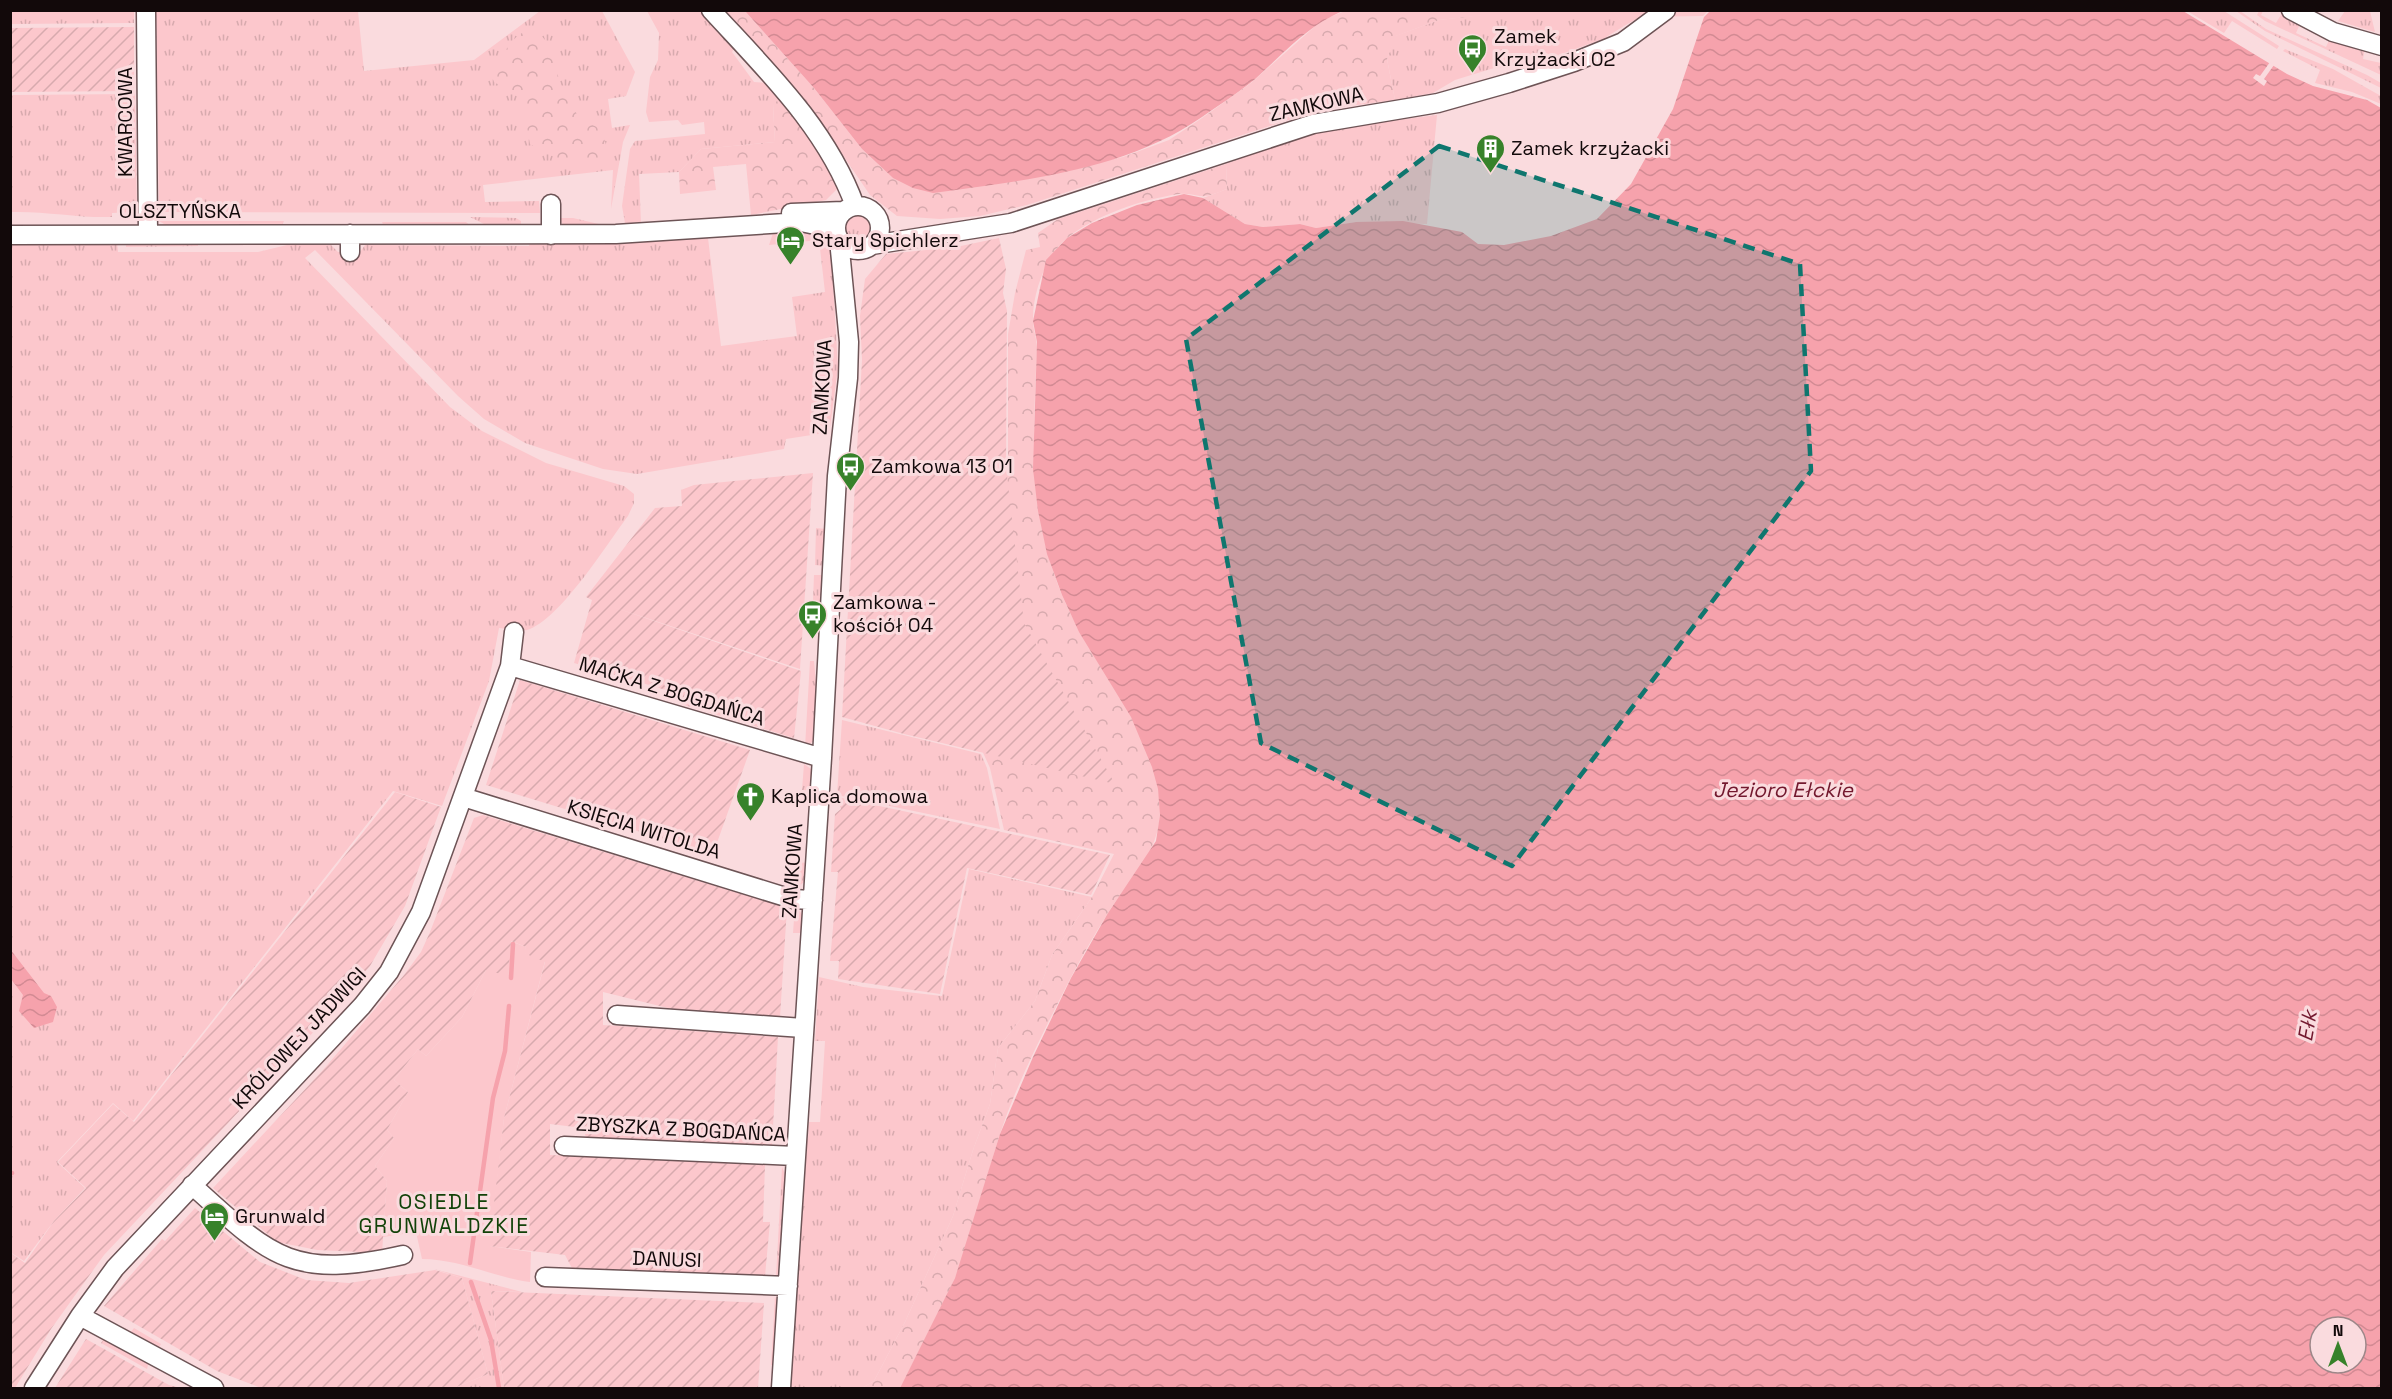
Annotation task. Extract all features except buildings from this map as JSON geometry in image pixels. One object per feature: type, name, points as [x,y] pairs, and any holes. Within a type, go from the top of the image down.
[{"type":"street","name":"KWARCOWA","points":[[147,10],[148,234]]},
{"type":"street","points":[[711,10],[814,127],[845,177],[849,208],[835,226],[837,237]]},
{"type":"street","name":"ZAMKOWA","points":[[847,321],[852,275],[867,248],[1011,223],[1313,124],[1438,103],[1509,83],[1574,62],[1623,42],[1666,10]]},
{"type":"street","points":[[2291,10],[2333,32],[2382,46]]},
{"type":"street","points":[[551,204],[551,235],[654,233],[738,227],[801,222],[825,227],[849,249],[867,248],[880,230],[878,218],[866,207],[800,212],[738,227]]},
{"type":"street","name":"ZAMKOWA","points":[[878,218],[904,227],[970,231]]},
{"type":"street","name":"OLSZTYŃSKA","points":[[10,235],[148,234],[350,243],[551,235]]},
{"type":"street","name":"ZAMKOWA","points":[[781,1389],[822,758],[837,476],[849,378],[847,321],[837,237]]},
{"type":"street","name":"KRÓLOWEJ JADWIGI","points":[[34,1389],[80,1316],[115,1268],[376,990],[422,912],[510,666],[514,632]]},
{"type":"street","name":"MAĆKA Z BOGDAŃCA","points":[[510,666],[822,758]]},
{"type":"street","name":"KSIĘCIA WITOLDA","points":[[463,797],[792,899],[813,900]]},
{"type":"street","points":[[617,1014],[803,1028]]},
{"type":"street","name":"ZBYSZKA Z BOGDAŃCA","points":[[564,1146],[795,1156]]},
{"type":"street","points":[[192,1185],[253,1239],[294,1260],[343,1266],[403,1255]]},
{"type":"street","name":"DANUSI","points":[[545,1277],[788,1286]]},
{"type":"street","points":[[80,1316],[214,1389]]},
{"type":"highlighted area","points":[[1439,146],[1800,264],[1811,471],[1512,866],[1261,743],[1186,339]]},
{"type":"green space","points":[[1525,10],[1613,10],[1624,26],[1603,39],[1528,66],[1494,68],[1455,80],[1433,93],[1395,100],[1387,59],[1395,36],[1439,20]]},
{"type":"green space","points":[[10,11],[134,11],[134,23],[11,24]]},
{"type":"green space","points":[[156,11],[358,11],[364,71],[474,60],[540,11],[602,11],[635,72],[626,96],[608,99],[612,128],[630,125],[623,142],[611,209],[613,170],[483,185],[485,202],[539,201],[540,213],[159,212]]},
{"type":"green space","points":[[647,11],[706,11],[737,44],[732,52],[754,82],[769,83],[783,97],[773,105],[775,142],[701,149],[679,172],[639,174],[641,224],[625,223],[622,206],[630,149],[635,141],[705,134],[704,122],[682,125],[678,120],[649,122],[646,112],[650,77],[658,60],[659,33]]},
{"type":"green space","points":[[719,11],[745,11],[814,88],[862,149],[893,178],[1010,182],[1123,157],[1169,140],[1251,83],[1322,20],[1345,11],[1525,11],[1439,20],[1396,36],[1387,59],[1395,100],[1319,110],[1027,205],[980,216],[940,219],[897,216],[870,195],[827,132],[772,66]]},
{"type":"green space","points":[[1613,11],[1708,11],[1703,16],[1640,17],[1624,26]]},
{"type":"green space","points":[[2187,11],[2224,11],[2279,46],[2277,49],[2232,21],[2224,33]]},
{"type":"green space","points":[[2236,11],[2240,11],[2266,29],[2367,75],[2381,83],[2381,88],[2265,31]]},
{"type":"green space","points":[[2259,11],[2263,11],[2261,15],[2276,23],[2282,13],[2300,24],[2296,33],[2326,47],[2330,38],[2365,48],[2363,59],[2381,63],[2381,75],[2265,21],[2257,15]]},
{"type":"green space","points":[[2345,11],[2370,11],[2375,32],[2338,21]]},
{"type":"green space","points":[[134,27],[134,91],[11,92],[11,28]]},
{"type":"green space","points":[[534,28],[547,42],[561,85],[579,118],[601,129],[607,148],[601,166],[564,160],[530,144],[521,97],[494,82],[491,74],[513,40]]},
{"type":"green space","points":[[2285,49],[2333,69],[2381,96],[2381,104],[2352,92],[2315,83],[2320,70],[2283,51]]},
{"type":"green space","points":[[135,94],[137,212],[112,213],[112,217],[99,217],[11,212],[11,95]]},
{"type":"green space","points":[[783,97],[820,145],[838,188],[826,200],[751,215],[746,164],[713,167],[716,190],[680,194],[679,172],[701,149],[775,142],[773,104]]},
{"type":"green space","points":[[1437,115],[1427,224],[1356,222],[1316,228],[1300,224],[1263,227],[1245,224],[1203,198],[1227,189],[1226,164],[1261,149],[1327,129]]},
{"type":"green space","points":[[1226,164],[1227,189],[1207,196],[1182,194],[1150,200],[1120,209],[1079,230],[1059,245],[1038,287],[1033,310],[1037,349],[1034,443],[1035,474],[1043,534],[1062,595],[1137,728],[1149,755],[1157,784],[1160,813],[1158,827],[1148,854],[1083,955],[1031,1058],[999,1137],[961,1263],[900,1388],[862,1388],[874,1381],[905,1322],[953,1216],[990,1104],[998,1048],[1035,1001],[1052,955],[1092,897],[1114,854],[1004,830],[990,768],[980,746],[999,518],[1008,466],[1008,334],[1026,250],[1040,247],[1038,233],[1058,219]]},
{"type":"green space","points":[[858,216],[863,217],[869,223],[869,233],[863,239],[858,240],[853,239],[847,233],[846,228],[847,223],[853,217]]},
{"type":"green space","points":[[470,217],[516,218],[521,221],[521,228],[490,227]]},
{"type":"green space","points":[[558,218],[573,218],[603,225],[565,227]]},
{"type":"green space","points":[[159,221],[284,221],[282,226],[169,227]]},
{"type":"green space","points":[[382,222],[466,222],[472,227],[384,227]]},
{"type":"green space","points":[[799,229],[823,234],[831,247],[838,368],[830,427],[818,434],[786,439],[784,449],[637,474],[603,469],[525,443],[484,419],[458,396],[315,250],[305,258],[450,407],[482,431],[546,463],[624,486],[634,494],[634,503],[628,516],[582,580],[554,612],[527,630],[499,628],[489,681],[442,806],[393,791],[133,1121],[113,1103],[57,1162],[85,1188],[54,1221],[24,1261],[10,1252],[10,242],[117,241],[118,252],[258,252],[287,245],[331,245],[338,252],[360,252],[365,245],[529,246],[530,241],[708,238],[721,346],[797,336],[792,297],[825,292],[819,240],[769,245],[773,233]]},
{"type":"green space","points":[[999,238],[1006,269],[1003,293],[1007,311],[1006,467],[1024,623],[1115,784],[842,717],[862,360],[860,316],[865,279],[886,254],[956,247]]},
{"type":"green space","points":[[126,241],[168,241],[198,244],[198,246],[126,247]]},
{"type":"green space","points":[[813,473],[800,669],[613,607],[801,671],[794,738],[681,704],[683,695],[574,663],[592,600],[586,597],[655,508],[682,506],[681,490],[694,485]]},
{"type":"green space","points":[[816,528],[826,529],[825,566],[815,565]]},
{"type":"green space","points":[[814,575],[825,575],[817,626],[812,626]]},
{"type":"green space","points":[[810,661],[814,661],[818,707],[815,740],[805,747]]},
{"type":"green space","points":[[520,680],[750,750],[713,854],[486,785]]},
{"type":"green space","points":[[842,720],[981,754],[987,768],[1000,829],[837,795]]},
{"type":"green space","points":[[804,764],[811,769],[812,791],[802,790]]},
{"type":"green space","points":[[395,792],[441,807],[405,906],[370,966],[321,1024],[104,1255],[51,1329],[15,1388],[11,1388],[11,1253],[25,1263],[54,1221],[86,1188],[58,1162],[113,1104],[134,1122]]},
{"type":"green space","points":[[837,797],[1110,855],[1091,895],[967,868],[940,994],[838,979],[839,961],[830,961],[838,872],[831,872],[835,814],[841,809]]},
{"type":"green space","points":[[483,815],[787,908],[780,1017],[672,1009],[603,992],[603,1025],[778,1037],[772,1145],[586,1137],[581,1124],[575,1127],[550,1124],[550,1155],[765,1165],[763,1222],[770,1222],[765,1276],[573,1270],[565,1255],[489,1246],[504,1118],[545,962],[524,953],[526,947],[511,941],[508,976],[486,970],[462,1017],[426,1056],[418,1049],[394,1080],[408,1092],[387,1130],[394,1138],[375,1166],[387,1181],[382,1253],[317,1250],[277,1242],[213,1188],[323,1070],[421,952],[474,818]]},
{"type":"green space","points":[[797,862],[808,863],[805,881],[796,889]]},
{"type":"green space","points":[[969,869],[1092,897],[1052,955],[1035,1001],[998,1048],[990,1104],[953,1216],[905,1322],[874,1381],[862,1388],[788,1388],[804,1140],[808,1139],[809,1122],[820,1122],[825,1041],[815,1041],[819,977],[863,987],[942,996]]},
{"type":"green space","points":[[795,905],[804,917],[803,933],[793,933]]},
{"type":"green space","points":[[510,941],[526,947],[525,953],[545,961],[504,1118],[490,1246],[531,1252],[530,1282],[449,1262],[422,1259],[416,1232],[383,1237],[387,1181],[375,1166],[394,1138],[387,1130],[408,1092],[394,1080],[418,1049],[426,1056],[462,1017],[486,970]]},
{"type":"green space","points":[[782,1167],[787,1178],[781,1268],[776,1277]]},
{"type":"green space","points":[[195,1208],[260,1262],[306,1280],[349,1283],[435,1270],[462,1278],[488,1374],[454,1388],[261,1388],[217,1371],[104,1306],[162,1239],[165,1241]]},
{"type":"green space","points":[[434,1269],[522,1292],[491,1291],[504,1388],[454,1388],[488,1374],[462,1278]]},
{"type":"green space","points":[[491,1291],[764,1303],[758,1388],[504,1388]]},
{"type":"green space","points":[[775,1297],[779,1304],[774,1365],[771,1365]]},
{"type":"green space","points":[[134,1328],[161,1344],[158,1349],[130,1333]]},
{"type":"green space","points":[[105,1337],[149,1361],[147,1369],[101,1343]]},
{"type":"green space","points":[[86,1339],[169,1385],[181,1388],[55,1388]]},
{"type":"water","points":[[745,11],[1343,11],[1307,32],[1254,80],[1202,117],[1140,150],[1073,170],[933,193],[913,188],[893,178],[862,149],[814,88]]},
{"type":"water","name":"Jezioro Ełckie","points":[[1710,11],[2183,11],[2287,74],[2313,86],[2367,100],[2381,108],[2381,1388],[900,1388],[955,1278],[1000,1134],[1033,1057],[1071,978],[1108,913],[1156,841],[1160,815],[1158,789],[1152,767],[1131,717],[1079,632],[1062,595],[1047,554],[1038,511],[1033,469],[1037,342],[1033,321],[1046,260],[1067,238],[1092,223],[1137,205],[1184,194],[1203,198],[1245,224],[1263,227],[1300,224],[1316,228],[1356,222],[1403,221],[1462,232],[1478,244],[1504,245],[1551,236],[1597,219],[1631,184],[1673,109],[1704,17]]},
{"type":"water","points":[[10,949],[44,993],[51,996],[57,1007],[53,1022],[34,1028],[19,1011],[23,995],[11,979]]},
{"type":"pier","points":[[2270,62],[2274,65],[2264,79],[2267,81],[2264,86],[2253,78],[2256,74],[2260,76]]},
{"type":"waterway","points":[[511,978],[513,944]]},
{"type":"waterway","points":[[470,1263],[493,1098],[505,1051],[509,1006]]},
{"type":"waterway","points":[[471,1282],[491,1340],[499,1388]]},
{"type":"place","name":"Zamek Krzyżacki 02","points":[[1473,74]]},
{"type":"place","name":"Zamek krzyżacki","points":[[1490,174]]},
{"type":"place","name":"Stary Spichlerz","points":[[791,266]]},
{"type":"place","name":"Zamkowa 13 01","points":[[850,492]]},
{"type":"place","name":"Zamkowa - kościół 04","points":[[812,640]]},
{"type":"place","name":"Kaplica domowa","points":[[750,822]]},
{"type":"place","name":"Grunwald","points":[[214,1242]]},
{"type":"district","name":"OSIEDLE GRUNWALDZKIE","points":[[444,1213]]},
{"type":"water label","name":"Ełk","points":[[2307,1026]]}]
